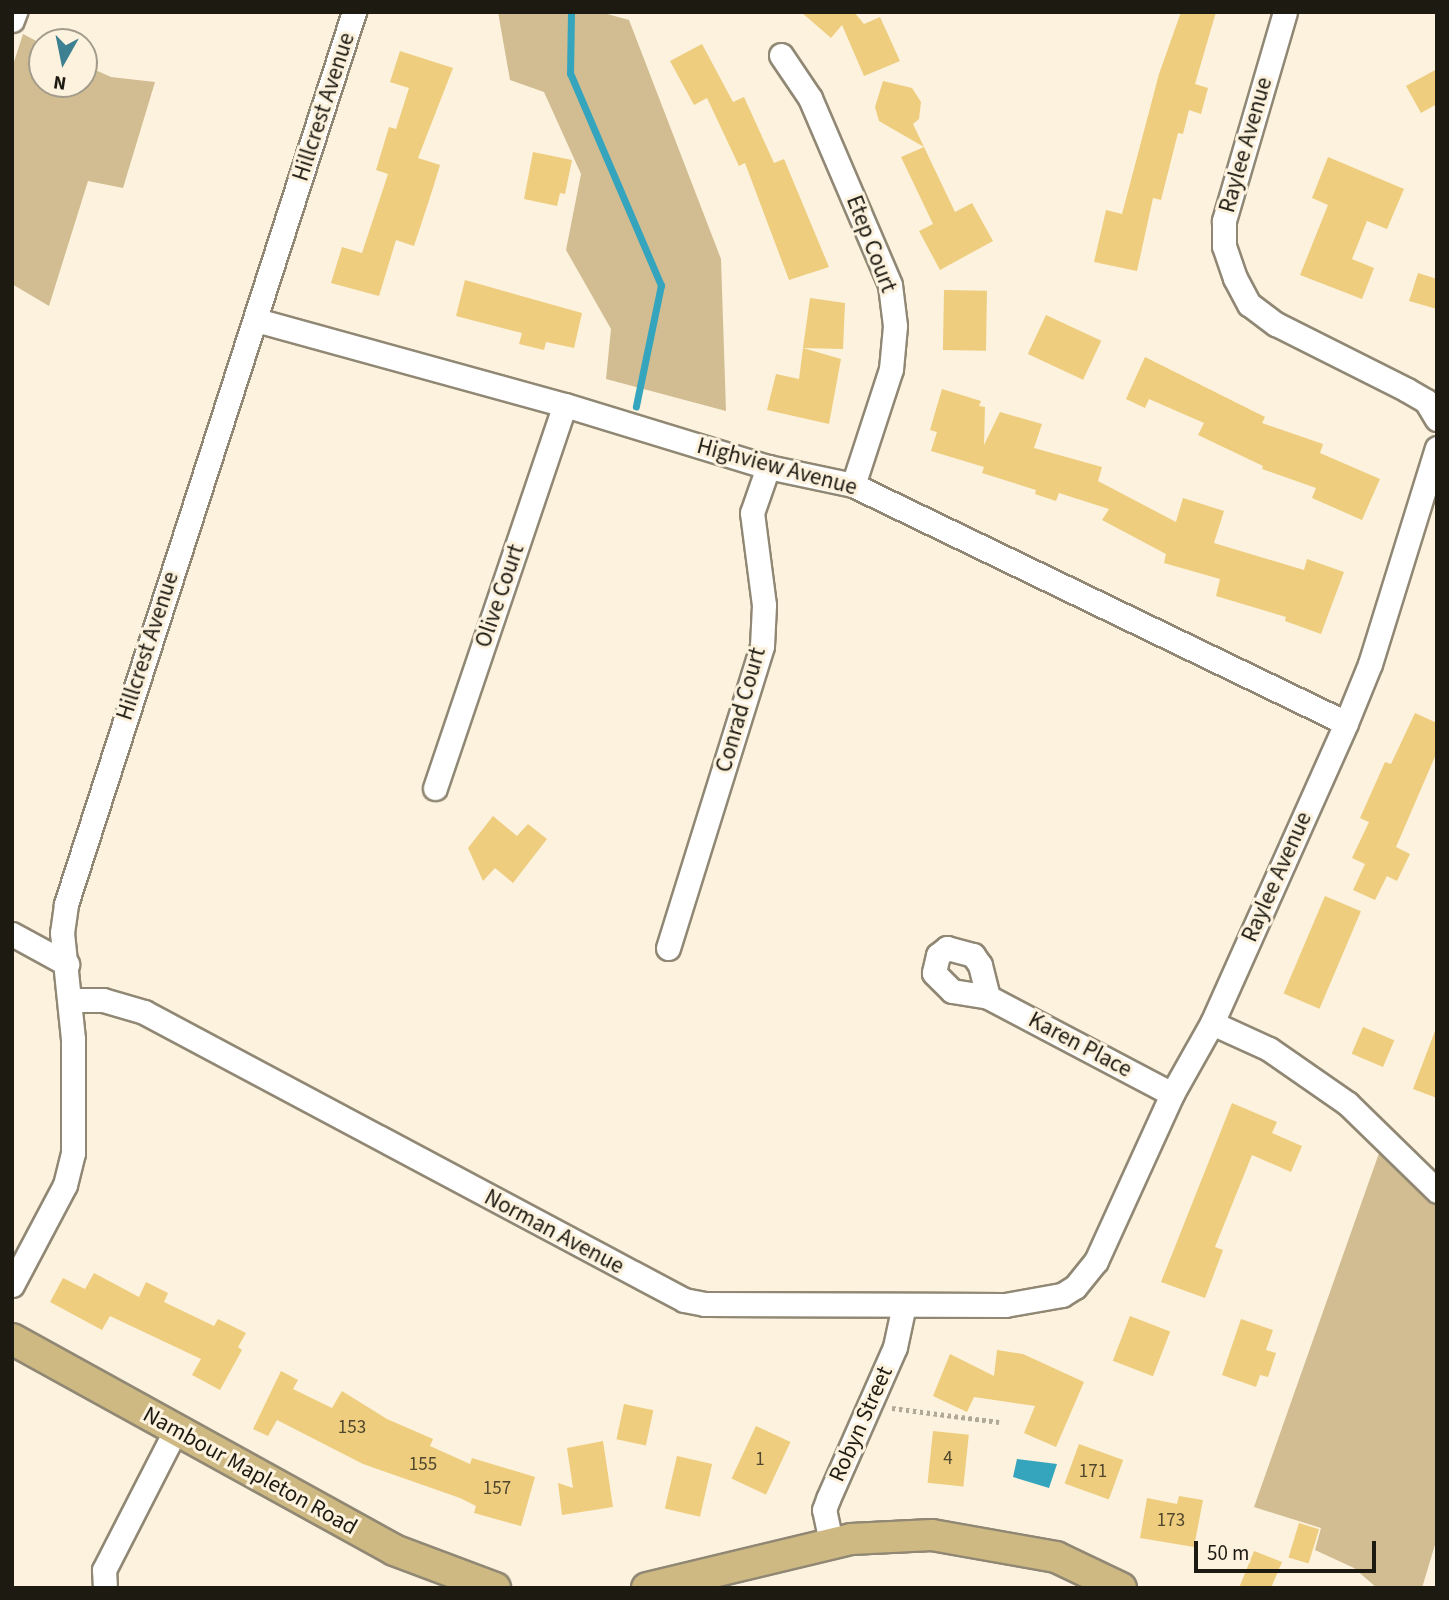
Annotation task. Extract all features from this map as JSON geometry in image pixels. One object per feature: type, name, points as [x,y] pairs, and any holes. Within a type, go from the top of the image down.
[{"type":"main road","name":"Nambour Mapleton Road","points":[[12,1339],[175,1432],[394,1550],[495,1588]]},
{"type":"main road","points":[[664,1586],[831,1542],[907,1535],[957,1537],[1056,1558],[1121,1588]]},
{"type":"street","points":[[12,20],[15,12]]},
{"type":"street","name":"Hillcrest Avenue","points":[[12,1285],[65,1185],[73,1153],[70,1000],[62,933],[82,848],[256,320],[354,12]]},
{"type":"street","name":"Raylee Avenue","points":[[1285,12],[1224,220],[1224,246],[1235,278],[1249,304],[1276,324],[1426,401],[1437,419]]},
{"type":"street","name":"Etep Court","points":[[782,55],[810,97],[890,285],[895,326],[891,369],[853,485]]},
{"type":"street","name":"Highview Avenue","points":[[256,320],[565,405],[768,467],[853,485],[1346,723]]},
{"type":"street","name":"Olive Court","points":[[435,788],[565,405]]},
{"type":"street","name":"Raylee Avenue","points":[[1074,1287],[1096,1261],[1172,1094],[1212,1023],[1346,723],[1370,664],[1437,448]]},
{"type":"street","name":"Conrad Court","points":[[668,948],[762,646],[764,605],[752,513],[768,467]]},
{"type":"street","points":[[12,934],[67,964]]},
{"type":"street","name":"Karen Place","points":[[988,997],[1172,1094]]},
{"type":"street","name":"Norman Avenue","points":[[70,1000],[103,1000],[144,1012],[684,1300],[704,1304],[1027,1303],[1074,1287]]},
{"type":"street","points":[[1212,1023],[1269,1049],[1348,1104],[1437,1191]]},
{"type":"street","name":"Robyn Street","points":[[831,1542],[824,1510],[902,1327],[904,1305]]},
{"type":"street","points":[[105,1588],[104,1570],[175,1432]]},
{"type":"path","points":[[869,1404],[999,1422]]},
{"type":"shaded area","points":[[498,12],[600,12],[629,20],[721,259],[726,411],[606,379],[611,329],[566,250],[581,174],[544,92],[510,80]]},
{"type":"shaded area","points":[[23,34],[28,37],[28,98],[98,98],[98,71],[111,77],[155,82],[123,188],[88,181],[49,306],[12,284],[12,68]]},
{"type":"shaded area","points":[[1384,1139],[1437,1191],[1437,1538],[1422,1588],[1377,1588],[1354,1568],[1315,1550],[1321,1528],[1254,1507]]},
{"type":"water","points":[[1017,1459],[1057,1464],[1049,1488],[1013,1477]]},
{"type":"building","points":[[801,12],[854,12],[864,24],[880,17],[900,61],[864,76],[842,25],[831,38]]},
{"type":"building","points":[[1181,12],[1216,12],[1195,84],[1208,88],[1201,114],[1189,110],[1183,134],[1178,133],[1161,200],[1153,198],[1137,271],[1094,262],[1106,210],[1122,214],[1159,74]]},
{"type":"building","points":[[702,44],[733,102],[744,97],[774,163],[784,159],[829,267],[789,280],[745,163],[739,166],[707,98],[694,105],[670,61]]},
{"type":"building","points":[[400,51],[453,68],[418,158],[440,165],[433,188],[414,246],[396,240],[379,296],[331,283],[342,247],[362,253],[388,174],[376,170],[389,127],[396,129],[409,88],[390,82]]},
{"type":"building","points":[[1437,69],[1437,104],[1421,113],[1406,86]]},
{"type":"building","points":[[883,81],[912,88],[921,102],[919,119],[913,124],[924,147],[879,121],[875,107]]},
{"type":"building","points":[[924,147],[955,212],[972,203],[993,241],[940,270],[919,231],[933,224],[901,157]]},
{"type":"building","points":[[533,152],[572,160],[565,194],[560,193],[557,206],[524,199]]},
{"type":"building","points":[[1328,157],[1404,189],[1387,229],[1367,221],[1352,259],[1374,268],[1362,299],[1300,275],[1328,205],[1312,198]]},
{"type":"building","points":[[1418,273],[1437,279],[1437,309],[1409,301]]},
{"type":"building","points":[[465,280],[582,313],[574,348],[546,342],[544,350],[519,344],[522,333],[456,316]]},
{"type":"building","points":[[944,290],[987,291],[986,351],[943,350]]},
{"type":"building","points":[[810,298],[845,303],[843,349],[803,348]]},
{"type":"building","points":[[1046,315],[1101,341],[1083,380],[1028,354]]},
{"type":"building","points":[[803,348],[841,359],[829,424],[767,410],[776,374],[799,379]]},
{"type":"building","points":[[1145,357],[1265,417],[1262,423],[1323,444],[1320,453],[1380,479],[1362,520],[1312,498],[1316,488],[1262,469],[1263,466],[1198,435],[1204,423],[1149,399],[1145,408],[1126,399]]},
{"type":"building","points":[[942,389],[981,401],[979,406],[985,407],[984,445],[1000,412],[1042,424],[1034,448],[1102,467],[1098,481],[1176,522],[1183,498],[1224,511],[1214,543],[1304,570],[1307,559],[1344,572],[1321,634],[1285,621],[1286,617],[1216,596],[1220,579],[1164,563],[1166,554],[1102,520],[1109,509],[1059,493],[1056,501],[1035,494],[1036,490],[982,473],[984,467],[931,451],[937,432],[930,430]]},
{"type":"building","points":[[1415,713],[1437,723],[1437,752],[1396,847],[1410,854],[1397,881],[1387,876],[1375,900],[1353,890],[1365,864],[1352,858],[1369,822],[1360,818],[1385,762],[1391,764]]},
{"type":"building","points":[[493,816],[517,836],[528,824],[547,839],[513,883],[495,868],[483,881],[468,848]]},
{"type":"building","points":[[1325,896],[1361,911],[1319,1009],[1284,994]]},
{"type":"building","points":[[1363,1027],[1394,1040],[1383,1067],[1352,1054]]},
{"type":"building","points":[[1437,1031],[1437,1098],[1413,1089]]},
{"type":"building","points":[[1232,1103],[1277,1122],[1272,1133],[1302,1146],[1291,1172],[1252,1155],[1215,1247],[1223,1250],[1205,1298],[1161,1282]]},
{"type":"building","points":[[94,1273],[139,1297],[146,1282],[168,1293],[164,1302],[214,1326],[218,1319],[246,1333],[238,1347],[242,1350],[220,1390],[192,1375],[201,1359],[110,1316],[102,1330],[50,1302],[63,1278],[85,1289]]},
{"type":"building","points":[[1130,1316],[1170,1331],[1153,1376],[1113,1361]]},
{"type":"building","points":[[1241,1319],[1273,1330],[1266,1350],[1276,1353],[1268,1377],[1260,1375],[1256,1387],[1222,1375]]},
{"type":"building","points":[[997,1350],[1023,1354],[1084,1382],[1056,1447],[1024,1433],[1035,1406],[974,1397],[967,1412],[933,1396],[950,1354],[994,1376]]},
{"type":"building","points":[[281,1371],[298,1380],[293,1389],[332,1408],[342,1391],[387,1419],[433,1439],[430,1446],[470,1464],[472,1458],[535,1477],[521,1526],[474,1513],[476,1506],[460,1498],[363,1464],[277,1420],[268,1436],[253,1429]]},
{"type":"building","points":[[624,1404],[653,1410],[646,1445],[617,1439]]},
{"type":"building","points":[[756,1426],[790,1442],[766,1495],[731,1479]]},
{"type":"building","points":[[933,1431],[969,1435],[963,1486],[928,1483]]},
{"type":"building","points":[[603,1441],[613,1507],[562,1515],[558,1483],[573,1488],[567,1448]]},
{"type":"building","points":[[1079,1444],[1123,1460],[1109,1500],[1065,1483]]},
{"type":"building","points":[[677,1456],[712,1464],[700,1517],[665,1509]]},
{"type":"building","points":[[1179,1496],[1203,1500],[1194,1547],[1140,1538],[1147,1498],[1177,1504]]},
{"type":"building","points":[[1299,1523],[1319,1529],[1309,1564],[1288,1557]]},
{"type":"building","points":[[1254,1551],[1282,1562],[1271,1588],[1239,1588]]},
{"type":"waterway","points":[[571,12],[570,73],[661,285],[636,406]]}]
